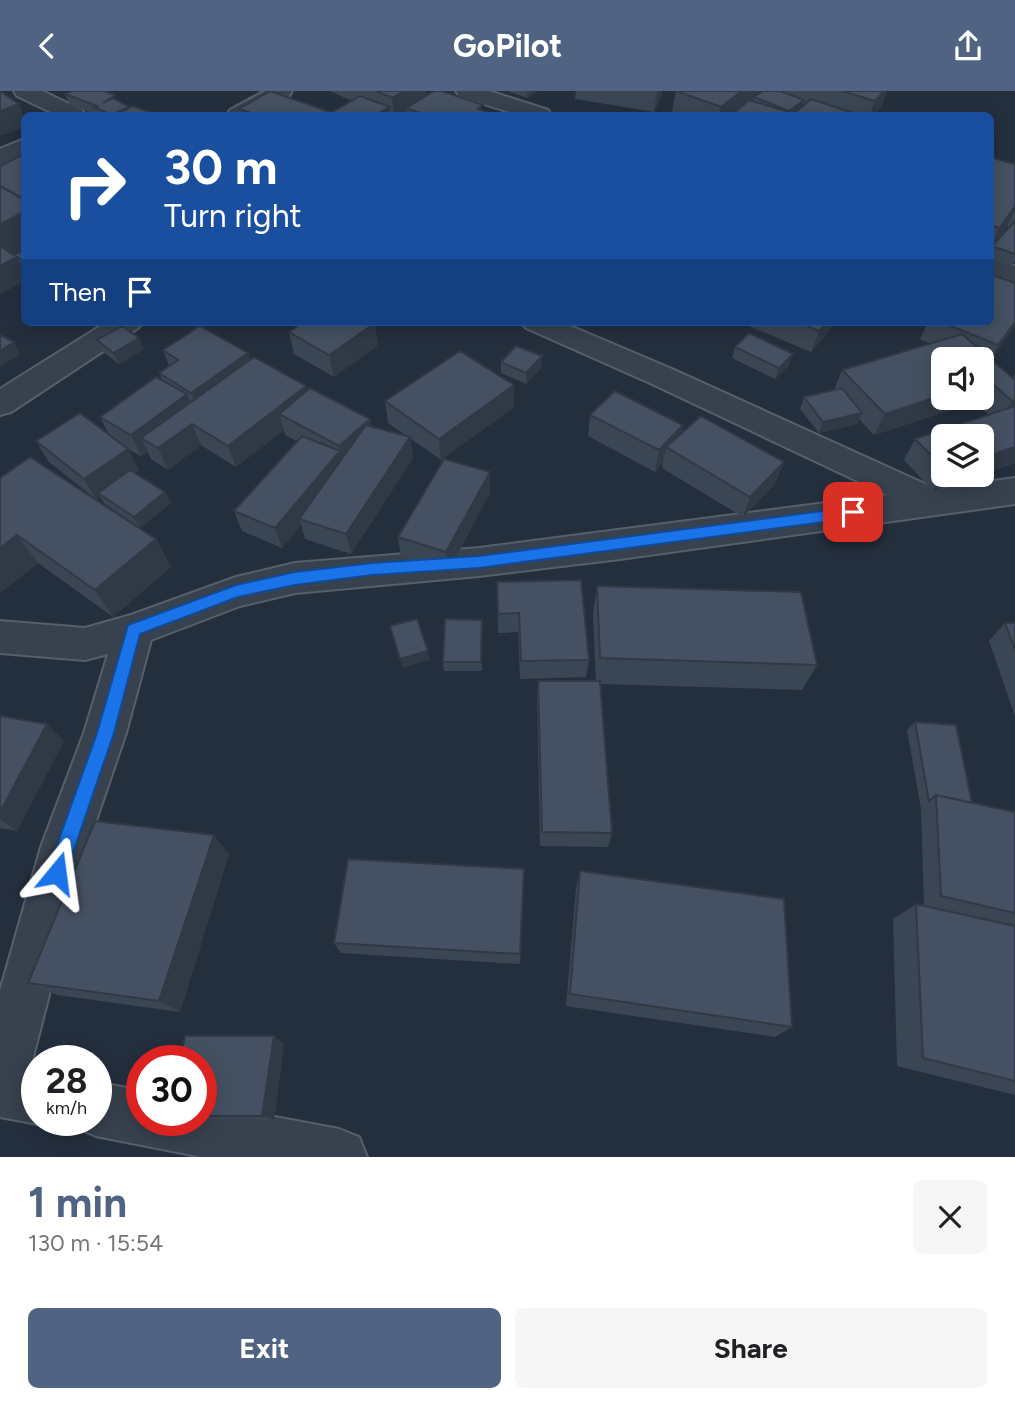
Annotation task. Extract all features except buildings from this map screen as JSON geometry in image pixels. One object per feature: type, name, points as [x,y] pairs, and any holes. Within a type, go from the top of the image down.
[{"type":"street","points":[[25,91],[68,112]]},
{"type":"street","points":[[243,112],[281,91]]},
{"type":"street","points":[[467,91],[531,112]]},
{"type":"street","points":[[0,158],[21,148]]},
{"type":"street","points":[[994,268],[1015,275]]},
{"type":"street","points":[[0,404],[122,326]]},
{"type":"street","points":[[545,326],[661,376],[930,501]]},
{"type":"street","points":[[0,637],[85,644],[134,630],[236,591],[295,579],[607,547],[1015,491]]},
{"type":"street","points":[[0,1083],[64,847],[105,733],[134,630]]},
{"type":"street","points":[[0,1090],[21,1094]]},
{"type":"street","points":[[217,1133],[339,1157]]},
{"type":"route","points":[[57,873],[105,733],[134,630],[236,591],[295,579],[372,569],[479,562],[853,512]]}]
